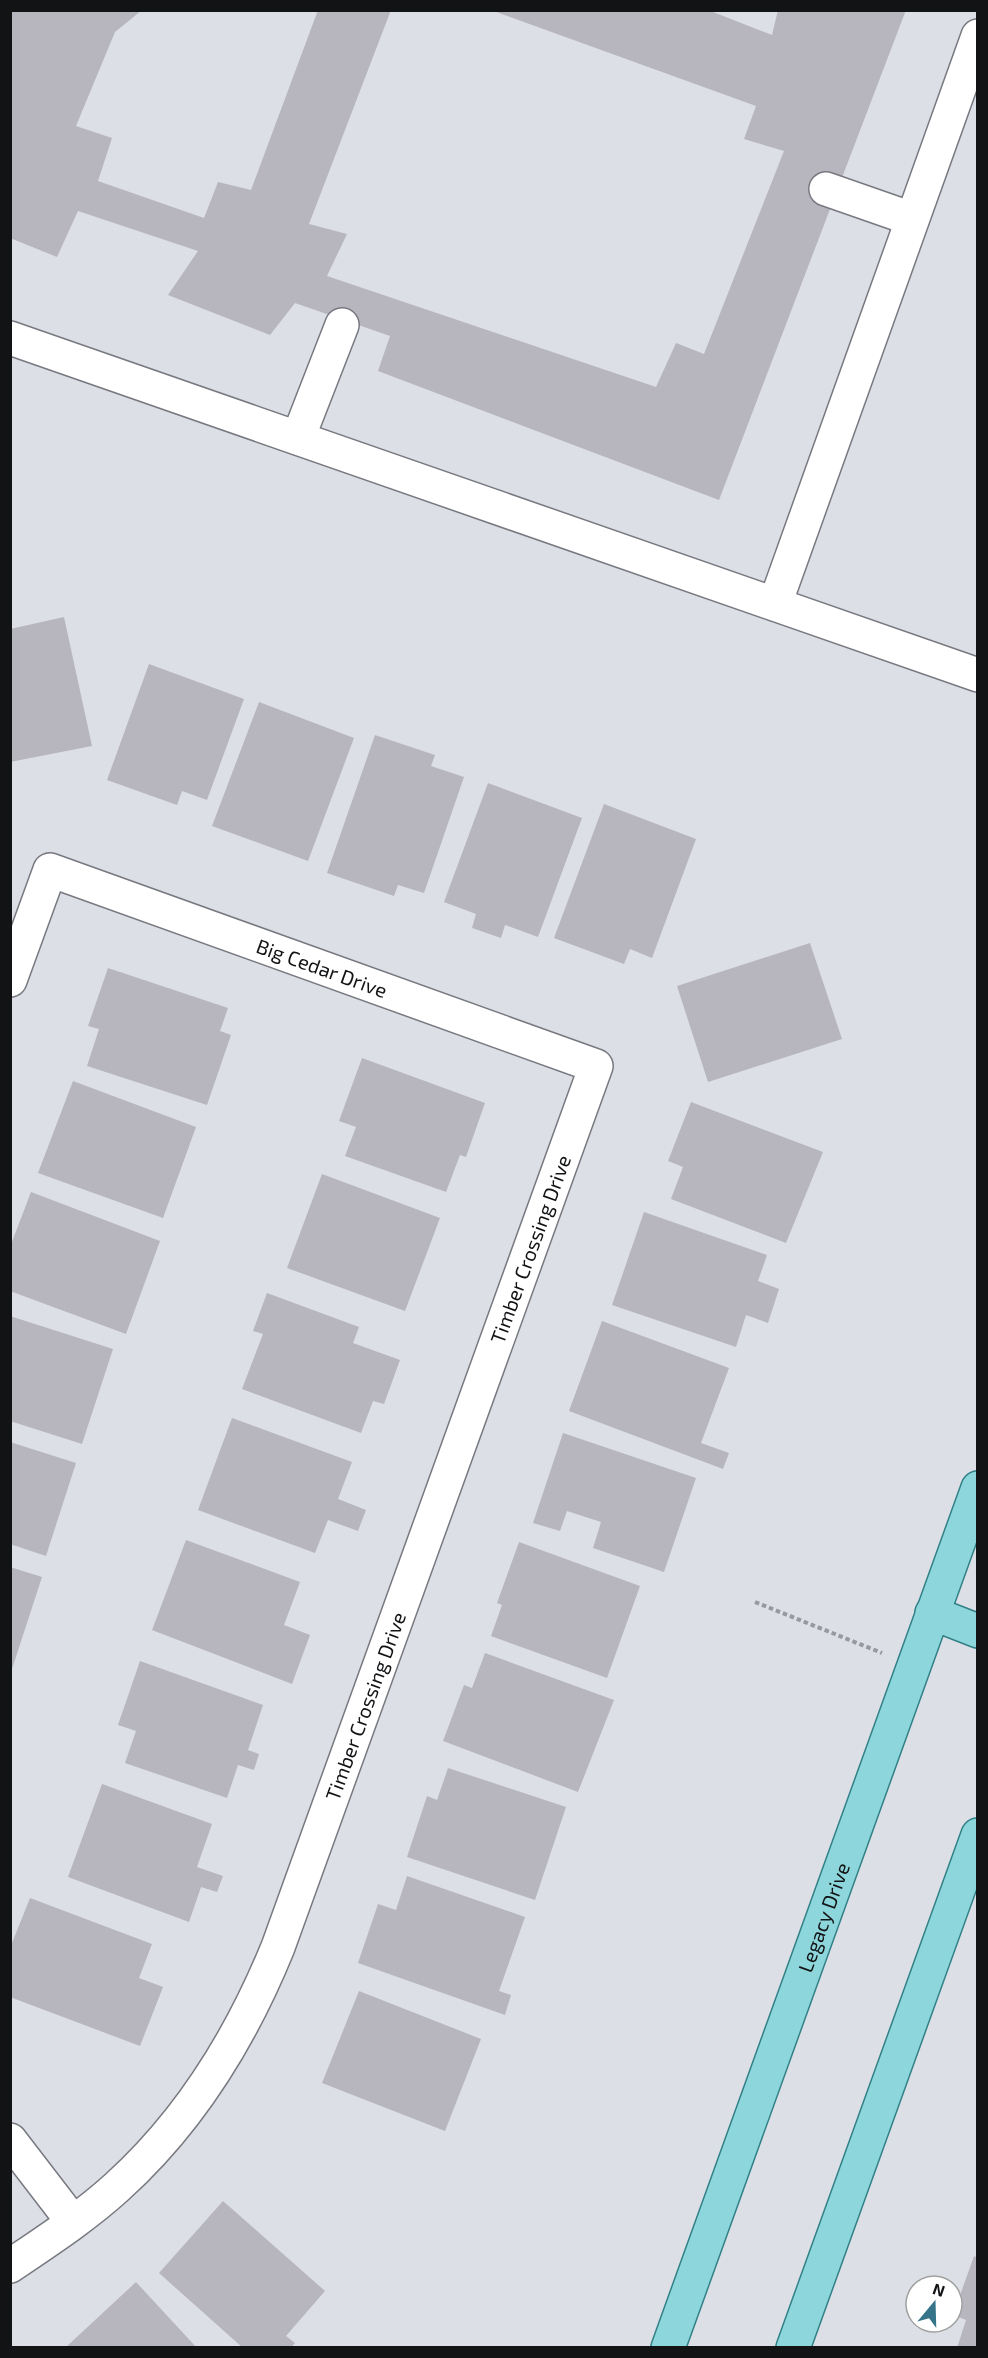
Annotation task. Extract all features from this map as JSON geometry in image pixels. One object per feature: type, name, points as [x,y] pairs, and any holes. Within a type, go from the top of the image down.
[{"type":"main road","name":"Legacy Drive","points":[[668,2348],[978,1488]]},
{"type":"main road","points":[[933,1613],[978,1631]]},
{"type":"main road","points":[[793,2348],[978,1835]]},
{"type":"street","points":[[775,604],[978,36]]},
{"type":"street","points":[[825,189],[912,219]]},
{"type":"street","points":[[298,438],[342,325]]},
{"type":"street","points":[[10,338],[978,675]]},
{"type":"street","name":"Big Cedar Drive","points":[[10,980],[50,870],[596,1066]]},
{"type":"street","name":"Timber Crossing Drive","points":[[10,2266],[74,2222],[116,2187],[174,2127],[230,2048],[262,1986],[596,1066]]},
{"type":"street","points":[[10,2140],[74,2222]]},
{"type":"path","points":[[755,1602],[882,1653]]},
{"type":"building","points":[[10,10],[142,10],[115,32],[76,126],[112,138],[98,181],[204,218],[218,182],[251,190],[318,10],[391,10],[309,224],[347,234],[327,276],[656,387],[676,343],[704,354],[784,151],[744,139],[756,106],[491,10],[708,10],[772,35],[778,10],[906,10],[719,500],[378,371],[390,336],[295,303],[270,335],[168,295],[198,251],[78,211],[57,257],[10,238]]},
{"type":"building","points":[[64,617],[92,746],[10,762],[10,629]]},
{"type":"building","points":[[149,664],[244,699],[207,800],[182,791],[177,805],[107,780]]},
{"type":"building","points":[[259,702],[354,738],[308,861],[212,826]]},
{"type":"building","points":[[375,735],[435,755],[431,766],[464,777],[424,893],[398,885],[394,896],[327,873]]},
{"type":"building","points":[[488,783],[582,818],[538,937],[505,925],[501,938],[472,928],[476,914],[444,902]]},
{"type":"building","points":[[604,804],[696,839],[652,958],[630,949],[624,964],[554,938]]},
{"type":"building","points":[[810,943],[842,1039],[708,1082],[677,986]]},
{"type":"building","points":[[108,968],[228,1008],[220,1031],[231,1035],[207,1105],[87,1066],[99,1029],[88,1026]]},
{"type":"building","points":[[362,1058],[485,1103],[466,1157],[460,1155],[446,1192],[345,1156],[356,1127],[339,1121]]},
{"type":"building","points":[[73,1081],[196,1127],[163,1218],[38,1173]]},
{"type":"building","points":[[691,1102],[823,1152],[786,1243],[671,1199],[683,1167],[668,1161]]},
{"type":"building","points":[[322,1174],[440,1218],[405,1311],[287,1268]]},
{"type":"building","points":[[31,1192],[160,1241],[126,1334],[10,1291],[10,1247]]},
{"type":"building","points":[[644,1212],[767,1255],[758,1281],[779,1289],[768,1323],[746,1315],[736,1347],[612,1305]]},
{"type":"building","points":[[267,1293],[359,1327],[353,1343],[400,1360],[384,1404],[373,1401],[361,1433],[242,1389],[263,1334],[253,1331]]},
{"type":"building","points":[[10,1316],[113,1349],[82,1444],[10,1421]]},
{"type":"building","points":[[602,1321],[729,1368],[701,1443],[729,1453],[723,1469],[569,1411]]},
{"type":"building","points":[[232,1418],[352,1462],[338,1499],[366,1510],[358,1531],[328,1520],[315,1553],[198,1510]]},
{"type":"building","points":[[563,1433],[696,1478],[664,1572],[593,1548],[601,1522],[567,1511],[560,1531],[533,1523]]},
{"type":"building","points":[[10,1442],[76,1463],[46,1556],[10,1544]]},
{"type":"building","points":[[186,1540],[300,1582],[284,1625],[310,1635],[292,1684],[152,1630]]},
{"type":"building","points":[[519,1542],[640,1586],[607,1678],[491,1636],[502,1605],[497,1603]]},
{"type":"building","points":[[10,1567],[42,1577],[11,1672],[10,1672]]},
{"type":"building","points":[[485,1653],[614,1700],[578,1792],[443,1741],[464,1685],[472,1688]]},
{"type":"building","points":[[140,1661],[263,1705],[248,1750],[259,1754],[254,1770],[238,1765],[227,1798],[125,1763],[136,1731],[118,1725]]},
{"type":"building","points":[[448,1768],[566,1807],[535,1900],[407,1857],[427,1796],[437,1800]]},
{"type":"building","points":[[102,1784],[212,1824],[197,1867],[223,1876],[217,1892],[201,1887],[189,1922],[68,1877]]},
{"type":"building","points":[[407,1876],[525,1917],[499,1991],[511,1995],[505,2015],[358,1963],[378,1904],[396,1910]]},
{"type":"building","points":[[30,1898],[152,1944],[139,1978],[163,1987],[140,2046],[10,1997],[10,1948]]},
{"type":"building","points":[[359,1991],[481,2039],[445,2131],[322,2083]]},
{"type":"building","points":[[223,2201],[325,2291],[286,2336],[295,2343],[291,2348],[243,2348],[159,2273]]},
{"type":"building","points":[[974,2256],[978,2258],[978,2348],[957,2348],[962,2334],[964,2334],[966,2320],[964,2319],[964,2284]]},
{"type":"building","points":[[136,2282],[197,2348],[65,2348]]}]
